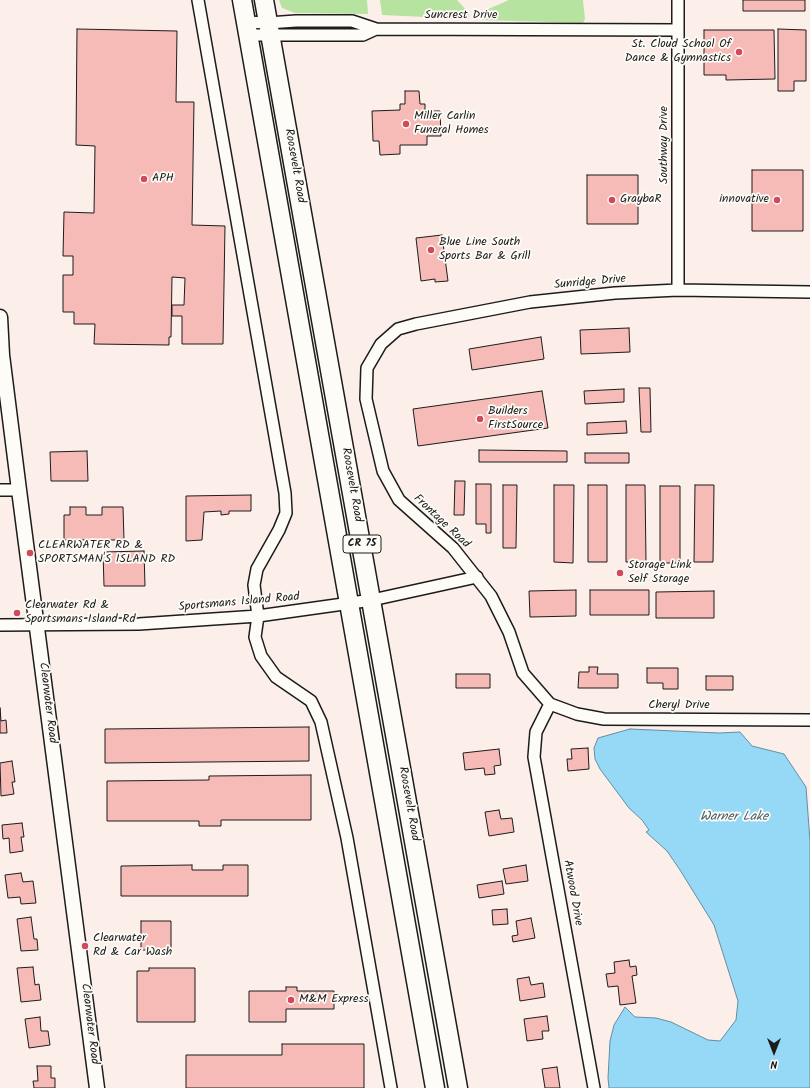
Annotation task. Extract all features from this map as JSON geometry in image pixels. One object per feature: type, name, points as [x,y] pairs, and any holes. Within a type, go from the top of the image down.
[{"type":"main road","name":"Roosevelt Road","points":[[242,0],[435,1088]]},
{"type":"main road","name":"Roosevelt Road","points":[[264,0],[458,1088]]},
{"type":"street","points":[[198,0],[285,493],[286,513],[279,530],[257,569],[254,585],[258,616],[255,637],[261,656],[276,677],[311,702],[321,722],[327,742],[347,838],[391,1088]]},
{"type":"street","name":"Southway Drive","points":[[678,0],[678,290]]},
{"type":"street","points":[[247,29],[270,30]]},
{"type":"street","name":"Suncrest Drive","points":[[270,30],[363,36],[376,29],[678,30]]},
{"type":"street","name":"Sunridge Drive","points":[[381,344],[398,329],[416,324],[530,302],[615,293],[678,290],[810,292]]},
{"type":"street","name":"Clearwater Road","points":[[0,317],[2,355],[97,1088]]},
{"type":"street","name":"Frontage Road","points":[[381,344],[367,368],[366,399],[383,471],[399,500],[453,548],[491,596],[509,632],[523,673],[550,704]]},
{"type":"street","points":[[0,490],[19,490]]},
{"type":"street","name":"Sportsmans Island Road","points":[[0,625],[139,624],[258,616],[372,600],[477,577]]},
{"type":"street","name":"Cheryl Drive","points":[[550,704],[578,714],[604,719],[810,720]]},
{"type":"street","name":"Atwood Drive","points":[[550,704],[536,732],[534,757],[594,1088]]},
{"type":"green space","points":[[279,0],[367,0],[368,14],[295,13],[282,8]]},
{"type":"green space","points":[[380,0],[457,0],[468,12],[469,16],[468,19],[382,15]]},
{"type":"green space","points":[[509,0],[583,0],[585,19],[583,23],[482,20],[482,12]]},
{"type":"water","name":"Warner Lake","points":[[630,729],[719,733],[740,732],[752,746],[784,754],[806,787],[810,841],[810,1088],[609,1088],[608,1078],[610,1041],[614,1025],[625,1007],[635,1017],[656,1018],[671,1022],[708,1040],[720,1041],[736,1020],[738,1001],[714,925],[667,851],[646,832],[649,830],[642,820],[629,808],[600,769],[595,759],[594,748],[598,738]]},
{"type":"building","points":[[743,0],[805,0],[805,11],[743,11]]},
{"type":"building","name":"APH","points":[[77,29],[177,31],[176,102],[194,102],[192,225],[225,226],[223,344],[182,344],[182,316],[172,316],[172,305],[184,305],[185,278],[172,277],[171,337],[169,337],[169,345],[94,344],[95,324],[74,324],[74,312],[63,312],[63,275],[73,275],[73,256],[63,256],[64,212],[94,213],[95,146],[76,145]]},
{"type":"building","points":[[778,29],[806,30],[806,81],[794,81],[794,91],[778,91]]},
{"type":"building","name":"St. Cloud School Of Dance & Gymnastics","points":[[704,30],[774,30],[775,79],[726,80],[726,75],[704,75]]},
{"type":"building","name":"Miller Carlin Funeral Homes","points":[[405,91],[419,91],[420,104],[425,104],[425,111],[440,111],[441,136],[427,136],[427,145],[400,145],[400,154],[380,155],[379,141],[373,141],[372,111],[400,110],[400,104],[405,104]]},
{"type":"building","name":"innovative","points":[[752,170],[803,170],[803,231],[752,231]]},
{"type":"building","name":"GraybaR","points":[[587,175],[638,175],[638,224],[587,224]]},
{"type":"building","name":"Blue Line South Sports Bar & Grill","points":[[442,235],[448,281],[435,282],[435,279],[421,281],[416,238]]},
{"type":"building","points":[[629,328],[630,352],[581,354],[580,330]]},
{"type":"building","points":[[541,337],[544,359],[472,370],[469,349]]},
{"type":"building","points":[[639,388],[650,388],[651,432],[641,432]]},
{"type":"building","points":[[624,389],[624,402],[585,404],[584,391]]},
{"type":"building","name":"Builders FirstSource","points":[[542,391],[548,428],[418,446],[413,409]]},
{"type":"building","points":[[626,421],[627,433],[587,435],[587,423]]},
{"type":"building","points":[[479,450],[567,451],[567,462],[479,462]]},
{"type":"building","points":[[87,451],[88,481],[51,481],[50,452]]},
{"type":"building","points":[[585,453],[629,453],[629,463],[585,463]]},
{"type":"building","points":[[455,481],[465,481],[464,515],[454,515]]},
{"type":"building","points":[[476,484],[491,484],[491,533],[486,533],[486,524],[476,524]]},
{"type":"building","points":[[503,485],[517,485],[516,548],[503,548]]},
{"type":"building","points":[[554,485],[574,485],[573,563],[554,562]]},
{"type":"building","points":[[588,485],[607,485],[607,562],[588,562]]},
{"type":"building","points":[[626,485],[645,485],[646,562],[626,562]]},
{"type":"building","points":[[695,485],[714,485],[713,562],[694,562]]},
{"type":"building","points":[[660,486],[680,486],[680,563],[660,563]]},
{"type":"building","points":[[251,495],[251,511],[229,511],[229,514],[221,515],[221,511],[204,512],[202,540],[186,541],[186,496]]},
{"type":"building","points":[[70,507],[86,507],[86,515],[102,515],[102,507],[123,507],[124,540],[64,540],[64,515],[70,515]]},
{"type":"building","points":[[144,551],[145,586],[104,586],[103,552]]},
{"type":"building","points":[[576,590],[576,616],[530,617],[529,591]]},
{"type":"building","points":[[590,590],[649,590],[649,615],[590,615]]},
{"type":"building","points":[[714,591],[714,618],[656,618],[656,592]]},
{"type":"building","points":[[589,667],[598,667],[597,674],[618,674],[618,688],[578,688],[579,672],[589,672]]},
{"type":"building","points":[[647,668],[678,668],[678,689],[663,689],[663,683],[647,683]]},
{"type":"building","points":[[456,674],[490,674],[490,688],[456,688]]},
{"type":"building","points":[[706,676],[733,676],[733,690],[706,690]]},
{"type":"building","points":[[0,708],[1,721],[6,720],[7,733],[0,733]]},
{"type":"building","points":[[309,727],[309,761],[105,763],[105,729]]},
{"type":"building","points":[[588,748],[589,769],[568,771],[567,759],[572,759],[571,749]]},
{"type":"building","points":[[499,749],[501,765],[494,766],[495,774],[485,775],[484,768],[465,770],[463,753]]},
{"type":"building","points":[[12,761],[15,782],[12,782],[14,794],[1,796],[0,763]]},
{"type":"building","points":[[311,775],[311,820],[221,820],[221,826],[199,826],[199,821],[107,821],[107,781],[209,780],[209,776]]},
{"type":"building","points":[[499,810],[501,819],[512,818],[514,832],[489,836],[485,812]]},
{"type":"building","points":[[22,823],[24,837],[21,837],[23,851],[10,853],[9,838],[3,839],[2,825]]},
{"type":"building","points":[[192,865],[192,870],[223,870],[223,865],[248,865],[248,896],[121,896],[121,866]]},
{"type":"building","points":[[526,865],[528,881],[506,884],[503,869]]},
{"type":"building","points":[[21,873],[23,882],[33,881],[36,903],[21,904],[20,897],[8,898],[5,875]]},
{"type":"building","points":[[502,881],[504,894],[479,898],[477,885]]},
{"type":"building","points":[[507,909],[508,924],[493,925],[492,910]]},
{"type":"building","points":[[31,917],[34,939],[37,939],[38,950],[21,951],[17,919]]},
{"type":"building","points":[[531,918],[535,938],[513,942],[512,936],[518,935],[516,921]]},
{"type":"building","points":[[141,921],[171,921],[171,950],[141,950]]},
{"type":"building","points":[[629,960],[630,967],[636,966],[637,975],[632,976],[636,1003],[620,1005],[618,986],[608,987],[606,974],[615,973],[614,962]]},
{"type":"building","points":[[33,967],[35,985],[39,984],[41,1000],[21,1002],[17,968]]},
{"type":"building","points":[[149,968],[195,968],[195,1022],[137,1022],[137,971],[149,971]]},
{"type":"building","points":[[529,977],[531,985],[543,983],[545,997],[520,1001],[517,979]]},
{"type":"building","name":"M&M Express","points":[[286,987],[297,987],[297,991],[334,991],[334,1009],[286,1009],[286,1022],[249,1022],[249,991],[286,991]]},
{"type":"building","points":[[547,1016],[549,1031],[542,1031],[543,1039],[527,1041],[524,1019]]},
{"type":"building","points":[[40,1017],[41,1031],[48,1031],[50,1045],[29,1048],[25,1019]]},
{"type":"building","points":[[282,1044],[364,1044],[364,1088],[186,1088],[186,1055],[282,1055]]},
{"type":"building","points":[[37,1066],[51,1066],[51,1078],[55,1078],[55,1088],[34,1088],[33,1081],[38,1081]]},
{"type":"building","points":[[557,1067],[560,1088],[545,1088],[542,1069]]},
{"type":"place","name":"St. Cloud School Of Dance & Gymnastics","points":[[739,52]]},
{"type":"place","name":"Miller Carlin Funeral Homes","points":[[406,124]]},
{"type":"place","name":"APH","points":[[144,179]]},
{"type":"place","name":"GraybaR","points":[[612,200]]},
{"type":"place","name":"innovative","points":[[777,200]]},
{"type":"place","name":"Blue Line South Sports Bar & Grill","points":[[431,250]]},
{"type":"place","name":"Builders FirstSource","points":[[480,419]]},
{"type":"place","name":"CLEARWATER RD & SPORTSMAN'S ISLAND RD","points":[[30,553]]},
{"type":"place","name":"Storage Link Self Storage","points":[[620,573]]},
{"type":"place","name":"Clearwater Rd & Sportsmans Island Rd","points":[[17,613]]},
{"type":"place","name":"Clearwater Rd & Car Wash","points":[[85,946]]},
{"type":"place","name":"M&M Express","points":[[291,1000]]}]
